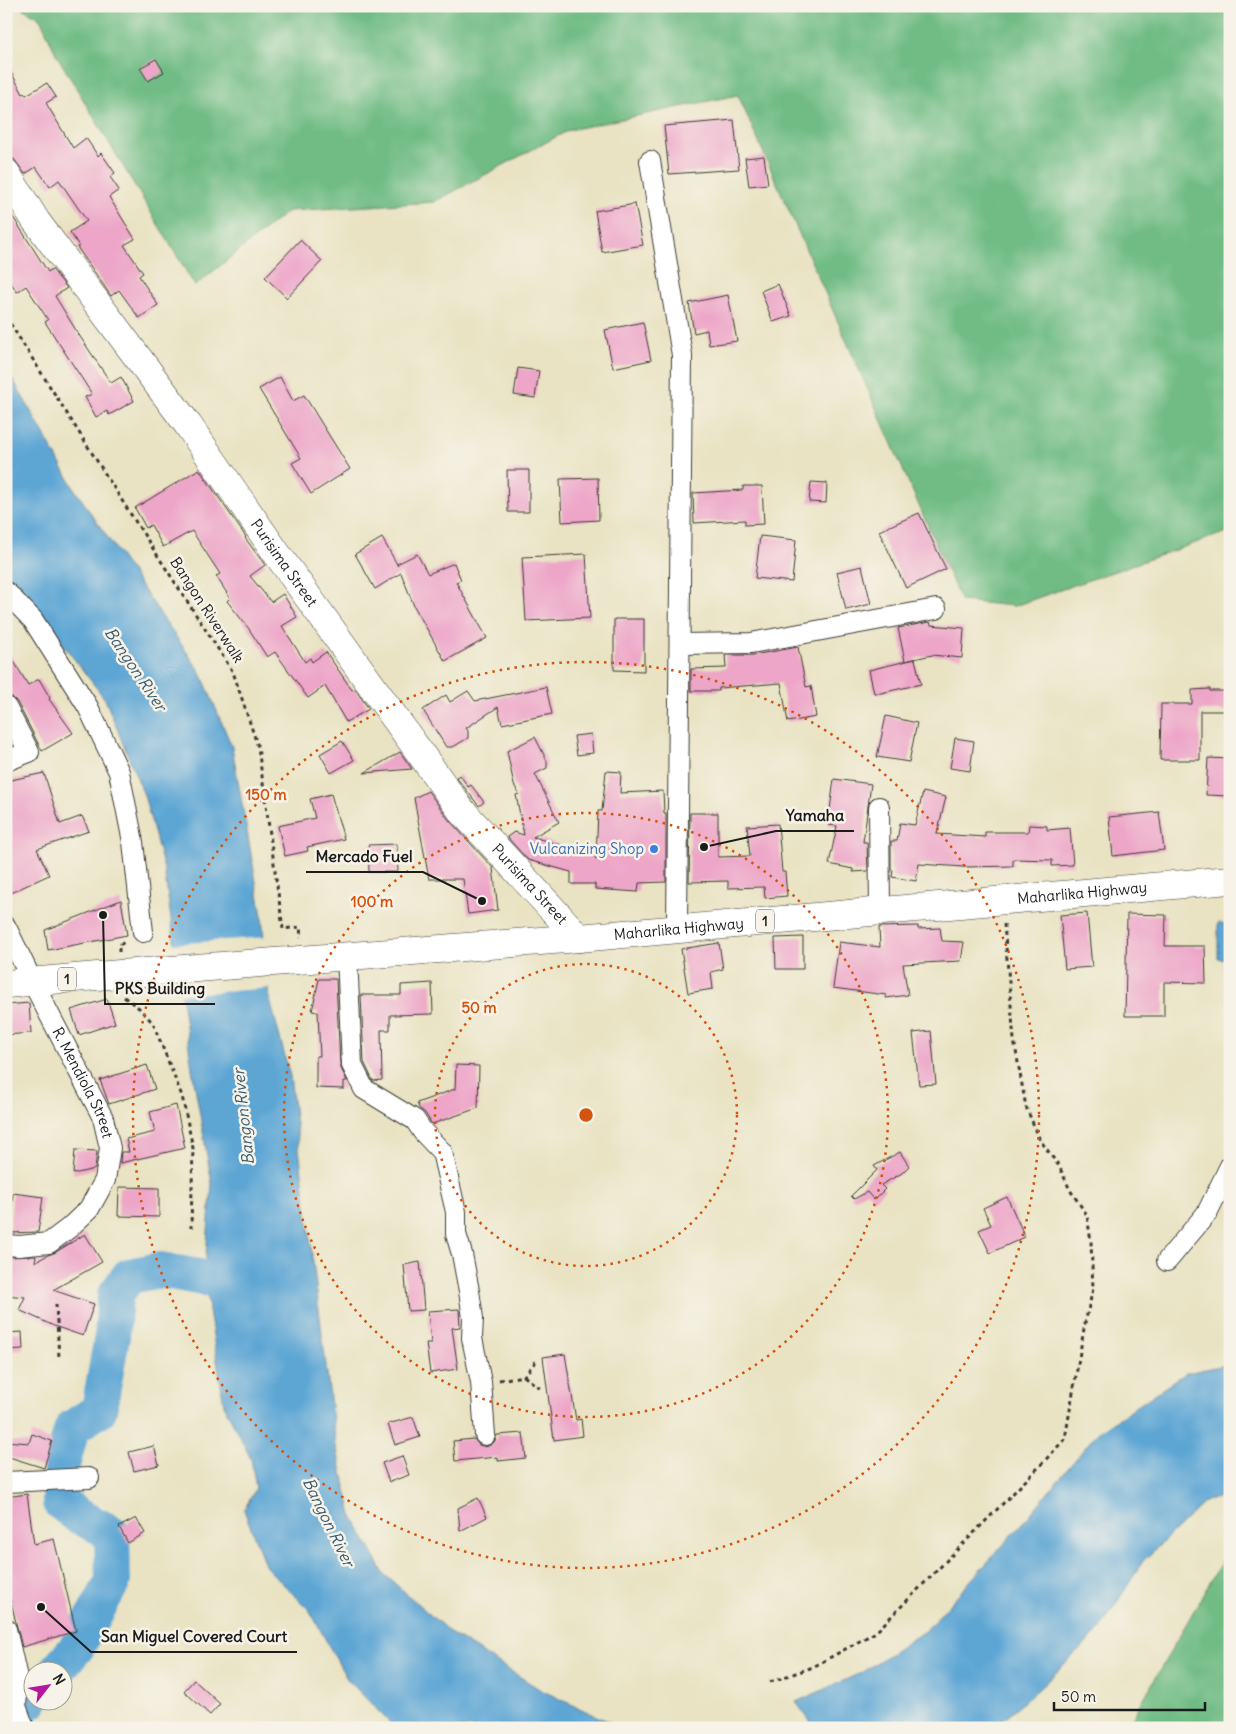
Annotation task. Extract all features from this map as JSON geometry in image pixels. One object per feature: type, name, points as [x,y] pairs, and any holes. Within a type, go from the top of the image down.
[{"type":"main road","name":"Purisima Street","points":[[6,173],[36,221],[188,425],[275,551],[462,810],[579,938]]},
{"type":"main road","name":"Maharlika Highway","points":[[124,973],[301,948],[347,956],[579,938],[1230,880]]},
{"type":"main road","name":"1","points":[[6,984],[33,983],[124,973]]},
{"type":"street","points":[[650,161],[682,355],[678,928]]},
{"type":"street","points":[[6,592],[33,620],[88,708],[119,772],[133,842],[143,932]]},
{"type":"street","points":[[680,644],[751,643],[936,609]]},
{"type":"street","points":[[6,707],[29,752],[6,761]]},
{"type":"street","points":[[879,807],[880,911]]},
{"type":"street","name":"R. Mendiola Street","points":[[6,927],[103,1118],[110,1148],[106,1180],[89,1209],[69,1228],[49,1243],[19,1246],[6,1245]]},
{"type":"street","points":[[347,956],[352,1065],[364,1089],[415,1120],[423,1132],[442,1152],[456,1212],[456,1234],[469,1291],[473,1318],[472,1338],[481,1382],[485,1435]]},
{"type":"street","points":[[1167,1261],[1207,1213],[1230,1166]]},
{"type":"street","points":[[6,1482],[90,1478]]},
{"type":"street","points":[[6,1629],[18,1682],[16,1706],[24,1728]]},
{"type":"path","name":"Bangon Riverwalk","points":[[6,317],[123,502],[234,672],[258,748],[283,929],[300,927],[301,948]]},
{"type":"path","points":[[770,1682],[814,1667],[876,1632],[1065,1439],[1093,1288],[1091,1242],[1087,1215],[1070,1190],[1059,1166],[1040,1140],[1026,1108],[1014,1040],[1002,900]]},
{"type":"path","points":[[124,973],[121,995],[139,1008],[153,1023],[182,1096],[193,1148],[191,1228]]},
{"type":"path","points":[[56,1304],[60,1358]]},
{"type":"path","points":[[481,1382],[524,1376],[537,1360]]},
{"type":"path","points":[[524,1376],[542,1390]]},
{"type":"green space","points":[[18,6],[1230,6],[1230,531],[1014,606],[961,601],[738,95],[569,130],[434,202],[288,211],[195,286],[56,54],[40,18]]},
{"type":"green space","points":[[1230,1547],[1230,1728],[1127,1728]]},
{"type":"water","name":"Bangon River","points":[[6,367],[75,490],[201,673],[232,747],[262,916],[269,996],[290,1076],[336,1446],[352,1515],[384,1574],[453,1635],[541,1690],[622,1728],[395,1728],[347,1679],[310,1611],[266,1567],[244,1510],[256,1488],[251,1459],[224,1405],[204,1278],[212,1184],[192,1069],[164,869],[144,795],[105,699],[6,571]]},
{"type":"water","points":[[1218,923],[1230,924],[1230,959],[1218,958]]},
{"type":"water","points":[[1230,1364],[1230,1495],[1206,1501],[1143,1561],[1099,1631],[1041,1687],[993,1728],[815,1728],[796,1702],[861,1673],[926,1630],[1024,1522],[1097,1433],[1186,1373]]},
{"type":"pier","points":[[267,937],[271,988],[179,995],[172,944]]},
{"type":"building","points":[[156,59],[164,72],[148,81],[140,68]]},
{"type":"building","points":[[6,63],[23,94],[25,93],[26,95],[47,83],[56,97],[46,103],[73,148],[86,138],[98,156],[101,153],[115,173],[110,177],[119,190],[109,197],[135,239],[124,245],[143,273],[139,276],[158,305],[139,318],[119,290],[111,296],[77,247],[79,246],[70,232],[87,221],[59,180],[50,187],[36,167],[25,174],[14,159],[6,158]]},
{"type":"building","points":[[734,120],[739,169],[669,174],[664,126]]},
{"type":"building","points":[[764,156],[768,184],[749,186],[745,158]]},
{"type":"building","points":[[635,204],[643,245],[602,252],[595,211]]},
{"type":"building","points":[[6,206],[48,272],[52,269],[67,288],[55,296],[77,332],[111,383],[121,377],[134,401],[109,415],[107,411],[96,417],[85,397],[92,394],[45,322],[48,320],[26,286],[17,292],[6,275]]},
{"type":"building","points":[[300,240],[322,261],[287,298],[265,277]]},
{"type":"building","points":[[778,284],[791,316],[773,322],[761,291]]},
{"type":"building","points":[[728,295],[737,341],[709,345],[707,330],[694,333],[689,303]]},
{"type":"building","points":[[643,322],[651,360],[613,368],[605,330]]},
{"type":"building","points":[[518,368],[539,371],[535,398],[514,395]]},
{"type":"building","points":[[280,377],[293,401],[304,395],[350,469],[311,494],[292,463],[301,458],[259,389]]},
{"type":"building","points":[[199,469],[265,565],[250,576],[271,602],[283,594],[297,617],[282,626],[305,662],[310,658],[312,662],[326,652],[352,690],[355,689],[369,709],[346,722],[325,686],[308,698],[275,652],[267,657],[249,629],[227,601],[230,598],[216,576],[220,574],[192,531],[163,547],[151,525],[146,528],[135,508]]},
{"type":"building","points":[[507,470],[529,470],[529,512],[508,512]]},
{"type":"building","points":[[598,478],[599,520],[562,522],[560,479]]},
{"type":"building","points":[[811,482],[827,483],[826,503],[809,502]]},
{"type":"building","points":[[743,486],[762,486],[764,524],[745,525],[745,520],[694,523],[693,493],[743,490]]},
{"type":"building","points":[[919,513],[946,569],[906,588],[879,531]]},
{"type":"building","points":[[760,536],[796,540],[792,582],[755,578]]},
{"type":"building","points":[[382,538],[398,566],[397,564],[417,554],[428,574],[454,563],[461,580],[456,582],[487,638],[445,661],[414,606],[401,573],[375,589],[355,554]]},
{"type":"building","points":[[586,554],[590,618],[526,621],[522,557]]},
{"type":"building","points":[[862,566],[871,604],[846,610],[837,572]]},
{"type":"building","points":[[614,619],[644,619],[644,671],[614,670]]},
{"type":"building","points":[[930,622],[931,625],[964,628],[962,658],[932,655],[905,661],[898,628]]},
{"type":"building","points":[[798,647],[806,687],[811,686],[816,717],[788,722],[781,683],[719,688],[719,691],[691,691],[691,669],[726,668],[725,655],[753,655]]},
{"type":"building","points":[[6,648],[28,685],[39,679],[49,699],[73,733],[42,751],[17,702],[12,697],[6,695]]},
{"type":"building","points":[[915,659],[921,684],[874,693],[869,670]]},
{"type":"building","points":[[546,687],[552,714],[502,724],[498,707],[466,728],[468,738],[453,747],[446,747],[423,710],[446,695],[450,702],[468,691],[475,701]]},
{"type":"building","points":[[1210,689],[1210,691],[1230,691],[1230,711],[1200,711],[1200,760],[1160,760],[1161,704],[1192,704],[1192,690]]},
{"type":"building","points":[[886,716],[917,723],[909,762],[877,757]]},
{"type":"building","points":[[591,734],[593,753],[577,755],[574,736]]},
{"type":"building","points":[[535,737],[547,761],[547,768],[535,774],[559,822],[533,837],[594,855],[596,859],[598,811],[602,811],[606,771],[621,772],[620,793],[663,791],[664,813],[666,813],[666,882],[639,883],[638,892],[595,889],[595,884],[571,884],[571,872],[528,860],[507,837],[514,832],[524,835],[516,795],[519,794],[514,785],[507,751]]},
{"type":"building","points":[[955,738],[974,741],[970,771],[950,768]]},
{"type":"building","points":[[342,741],[354,760],[331,773],[320,754]]},
{"type":"building","points":[[400,752],[412,769],[364,773]]},
{"type":"building","points":[[1208,758],[1230,759],[1230,796],[1206,795]]},
{"type":"building","points":[[44,773],[60,824],[82,816],[89,831],[37,849],[49,875],[6,895],[6,781]]},
{"type":"building","points":[[460,775],[468,787],[471,785],[484,802],[479,806],[456,777]]},
{"type":"building","points":[[834,779],[871,784],[863,842],[867,842],[868,871],[853,872],[853,869],[829,864],[837,826],[828,825]]},
{"type":"building","points":[[428,791],[449,820],[493,868],[498,910],[468,914],[463,879],[429,879],[414,798]]},
{"type":"building","points":[[923,792],[946,797],[937,834],[985,837],[985,832],[1028,832],[1029,825],[1047,826],[1047,830],[1070,828],[1073,865],[1052,866],[1052,860],[1013,859],[1013,866],[964,867],[919,864],[916,881],[892,877],[891,841],[897,841],[900,823],[915,825]]},
{"type":"building","points":[[331,794],[344,839],[307,847],[308,851],[285,856],[278,826],[315,818],[310,799]]},
{"type":"building","points":[[1159,812],[1164,850],[1113,856],[1109,817]]},
{"type":"building","points":[[690,813],[718,813],[718,857],[750,856],[747,826],[778,824],[782,872],[785,872],[787,896],[765,898],[764,887],[728,888],[728,881],[689,882]]},
{"type":"building","points":[[397,844],[398,872],[369,872],[368,845]]},
{"type":"building","points":[[121,900],[127,935],[48,950],[45,930]]},
{"type":"building","points":[[1087,913],[1092,967],[1065,969],[1060,915]]},
{"type":"building","points":[[1127,914],[1166,915],[1165,946],[1205,946],[1206,983],[1164,982],[1164,1016],[1125,1016]]},
{"type":"building","points":[[918,926],[918,929],[940,928],[942,941],[964,942],[961,961],[903,964],[908,995],[886,998],[886,995],[833,988],[839,942],[880,947],[879,927]]},
{"type":"building","points":[[803,937],[803,969],[776,969],[775,938]]},
{"type":"building","points":[[719,943],[723,969],[711,972],[713,989],[688,993],[681,949]]},
{"type":"building","points":[[319,979],[336,979],[340,1066],[347,1081],[344,1081],[344,1089],[316,1088],[316,1056],[320,1056],[318,1012],[312,1011]]},
{"type":"building","points":[[432,983],[433,1014],[390,1015],[390,1030],[381,1030],[382,1080],[373,1081],[364,1062],[361,995],[401,995],[401,985]]},
{"type":"building","points":[[107,999],[115,1023],[79,1035],[71,1010]]},
{"type":"building","points":[[29,1003],[31,1033],[6,1035],[6,1005]]},
{"type":"building","points":[[931,1031],[936,1084],[919,1085],[913,1033]]},
{"type":"building","points":[[147,1065],[155,1089],[109,1104],[100,1080]]},
{"type":"building","points":[[456,1065],[479,1066],[478,1108],[432,1124],[417,1103],[455,1089]]},
{"type":"building","points":[[176,1105],[185,1148],[120,1163],[121,1152],[129,1152],[126,1139],[155,1132],[150,1112]]},
{"type":"building","points":[[75,1150],[97,1151],[95,1169],[73,1174]]},
{"type":"building","points":[[900,1152],[909,1166],[902,1173],[881,1185],[885,1189],[874,1200],[867,1192],[854,1199],[851,1196],[877,1170],[874,1166]]},
{"type":"building","points":[[119,1187],[159,1188],[159,1217],[118,1216]]},
{"type":"building","points":[[13,1193],[43,1197],[38,1232],[9,1233]]},
{"type":"building","points":[[1007,1197],[1025,1237],[990,1253],[979,1230],[991,1225],[983,1208]]},
{"type":"building","points":[[85,1234],[102,1262],[53,1290],[94,1304],[83,1336],[54,1326],[19,1310],[25,1297],[6,1295],[6,1257],[36,1256],[35,1262],[56,1252]]},
{"type":"building","points":[[420,1262],[424,1310],[408,1311],[404,1265]]},
{"type":"building","points":[[459,1309],[460,1327],[452,1328],[458,1369],[430,1373],[426,1343],[431,1343],[428,1311]]},
{"type":"building","points":[[22,1332],[23,1349],[6,1350],[6,1333]]},
{"type":"building","points":[[565,1354],[576,1420],[581,1419],[583,1436],[554,1440],[543,1357]]},
{"type":"building","points":[[413,1417],[420,1437],[395,1445],[388,1424]]},
{"type":"building","points":[[523,1433],[526,1458],[498,1461],[498,1457],[455,1461],[453,1441],[474,1439],[479,1445],[486,1447],[495,1441],[497,1435]]},
{"type":"building","points":[[32,1434],[52,1441],[44,1468],[6,1456],[6,1441],[29,1443]]},
{"type":"building","points":[[154,1446],[159,1465],[134,1471],[129,1452]]},
{"type":"building","points":[[402,1456],[409,1475],[389,1482],[382,1463]]},
{"type":"building","points":[[27,1494],[34,1544],[54,1539],[76,1631],[22,1647],[6,1582],[6,1497]]},
{"type":"building","points":[[478,1498],[487,1517],[460,1531],[458,1508]]},
{"type":"building","points":[[136,1518],[145,1533],[128,1543],[119,1527]]},
{"type":"building","points":[[194,1680],[220,1704],[210,1715],[184,1691]]},
{"type":"waterway","points":[[64,1662],[77,1647],[113,1581],[112,1533],[78,1516],[60,1502],[61,1469],[72,1428],[99,1410],[112,1337],[115,1295],[129,1276],[160,1270],[204,1278]]},
{"type":"waterway","points":[[6,1712],[22,1705]]},
{"type":"place","name":"Yamaha","points":[[704,847]]},
{"type":"place","name":"Vulcanizing Shop","points":[[654,849]]},
{"type":"place","name":"Mercado Fuel","points":[[482,901]]},
{"type":"place","name":"PKS Building","points":[[103,915]]},
{"type":"place","name":"San Miguel Covered Court","points":[[41,1607]]}]
